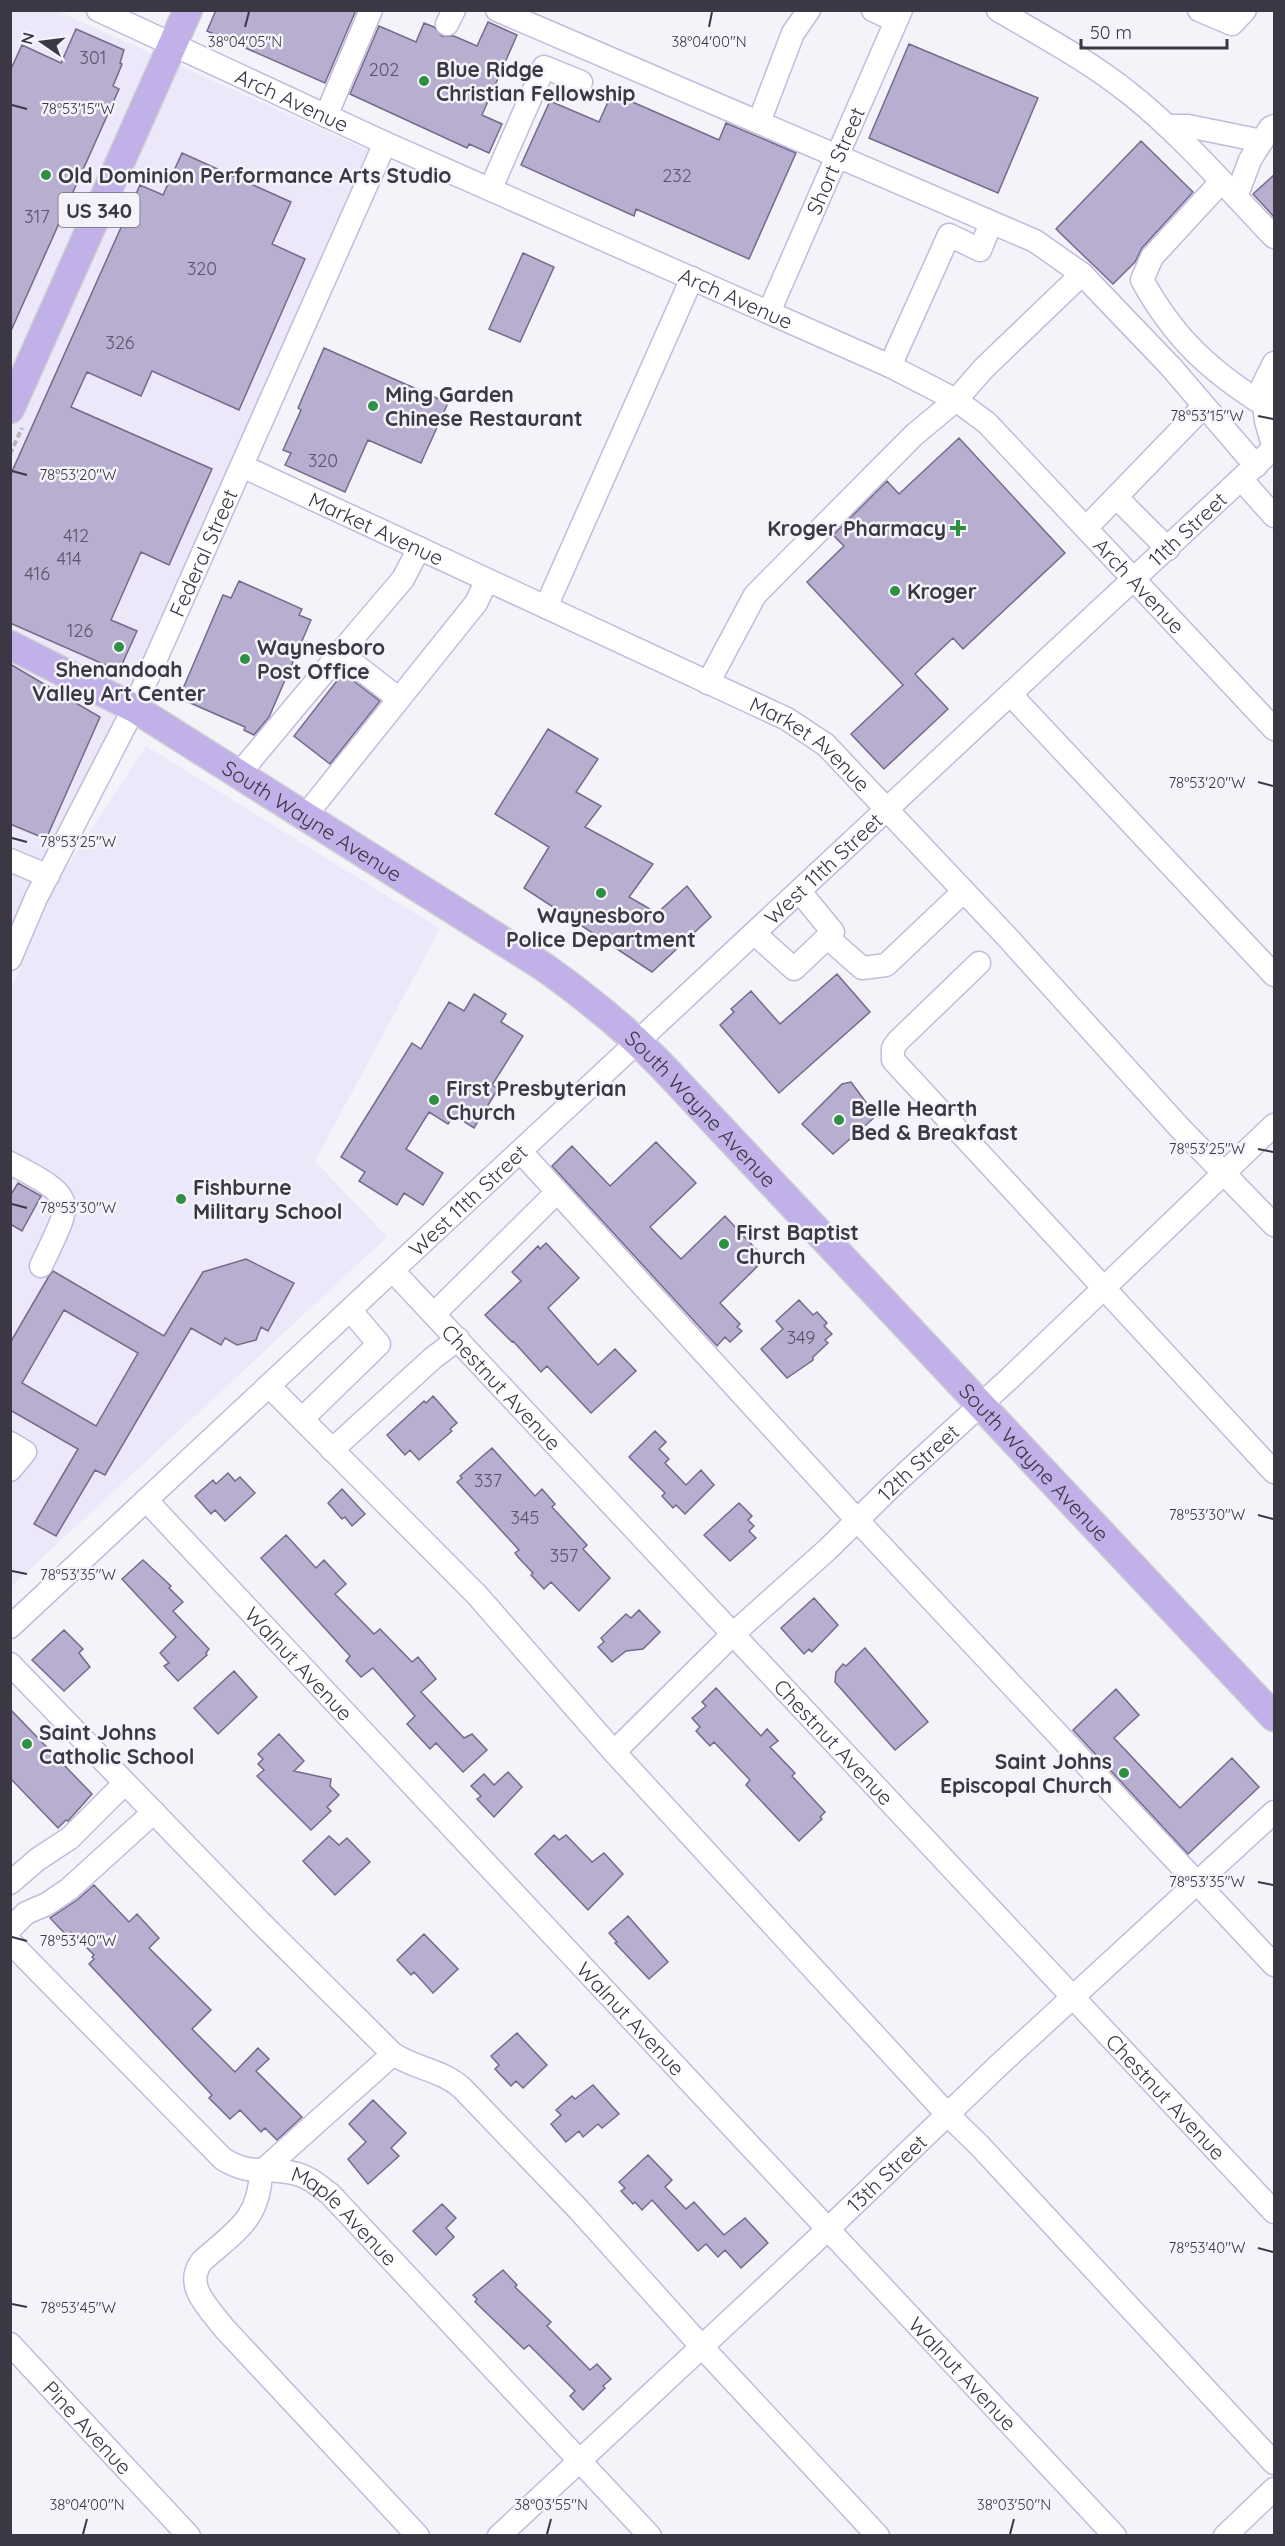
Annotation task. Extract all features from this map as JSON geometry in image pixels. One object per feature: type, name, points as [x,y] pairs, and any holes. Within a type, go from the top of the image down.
[{"type":"main road","name":"US 340","points":[[10,408],[188,10]]},
{"type":"main road","name":"South Wayne Avenue","points":[[10,645],[134,708],[306,815],[544,967],[583,995],[639,1042],[1275,1717]]},
{"type":"street","name":"Arch Avenue","points":[[98,10],[386,143],[890,366],[957,400],[987,423],[1275,729]]},
{"type":"street","points":[[326,116],[371,10]]},
{"type":"street","points":[[497,10],[1035,241],[1082,274],[1171,367],[1204,406],[1275,516]]},
{"type":"street","points":[[759,122],[793,33],[809,10]]},
{"type":"street","points":[[873,10],[899,16]]},
{"type":"street","points":[[998,10],[1090,66],[1127,92],[1167,126],[1275,237]]},
{"type":"street","points":[[1199,10],[1232,24],[1245,10]]},
{"type":"street","name":"Short Street","points":[[768,312],[899,16]]},
{"type":"street","points":[[491,188],[544,67],[581,82]]},
{"type":"street","points":[[1167,126],[1268,134],[1228,190],[1152,257],[1142,280],[1158,308],[1186,345],[1238,388],[1264,405]]},
{"type":"street","name":"Federal Street","points":[[10,959],[15,934],[48,876],[134,708],[386,143]]},
{"type":"street","points":[[890,366],[949,234],[980,250],[991,223]]},
{"type":"street","points":[[708,683],[755,595],[914,435],[957,400],[984,368],[1082,274]]},
{"type":"street","points":[[546,608],[692,278]]},
{"type":"street","points":[[1274,448],[1266,421],[1262,387],[1275,363]]},
{"type":"street","points":[[1086,528],[1204,406]]},
{"type":"street","name":"11th Street","points":[[1135,579],[1274,448]]},
{"type":"street","name":"Market Avenue","points":[[242,466],[787,718],[807,730],[826,745],[888,810],[1179,1127],[1275,1225]]},
{"type":"street","points":[[1116,497],[1168,549]]},
{"type":"street","points":[[240,774],[404,579],[419,548]]},
{"type":"street","name":"West 11th Street","points":[[10,1627],[1135,579]]},
{"type":"street","points":[[306,815],[476,603],[487,580]]},
{"type":"street","points":[[340,653],[399,699]]},
{"type":"street","points":[[1011,695],[1275,975]]},
{"type":"street","points":[[10,860],[48,876]]},
{"type":"street","points":[[827,937],[862,968],[886,965],[964,891]]},
{"type":"street","points":[[754,933],[794,969],[834,932],[800,892]]},
{"type":"street","points":[[978,963],[898,1041],[893,1048],[893,1060],[1275,1472]]},
{"type":"street","name":"12th Street","points":[[614,1752],[733,1634],[981,1405],[1275,1125]]},
{"type":"street","points":[[521,1152],[857,1520],[1275,1965]]},
{"type":"street","points":[[10,1163],[60,1193],[65,1203],[64,1216],[41,1266]]},
{"type":"street","points":[[434,1314],[557,1191]]},
{"type":"street","name":"Chestnut Avenue","points":[[393,1270],[1275,2212]]},
{"type":"street","points":[[302,1419],[379,1344],[350,1310]]},
{"type":"street","points":[[333,1450],[433,1358],[458,1339]]},
{"type":"street","points":[[269,1386],[477,1595],[614,1752],[947,2114],[979,2145],[1275,2463]]},
{"type":"street","points":[[10,1443],[25,1452],[10,1470]]},
{"type":"street","name":"Walnut Avenue","points":[[146,1500],[1115,2535]]},
{"type":"street","points":[[10,1664],[393,2054],[410,2065],[440,2072],[462,2088],[579,2210],[701,2346],[878,2535]]},
{"type":"street","points":[[10,1883],[38,1859],[70,1838],[125,1783]]},
{"type":"street","points":[[10,1929],[26,1913],[46,1904],[69,1889],[154,1812]]},
{"type":"street","name":"13th Street","points":[[499,2535],[828,2229],[947,2114],[1275,1812]]},
{"type":"street","name":"Maple Avenue","points":[[10,1942],[223,2159],[238,2168],[261,2172],[291,2172],[308,2177],[330,2194],[650,2535]]},
{"type":"street","points":[[393,2054],[261,2172],[260,2193],[249,2219],[197,2268],[194,2281],[196,2291],[224,2328],[418,2535]]},
{"type":"street","name":"Pine Avenue","points":[[10,2344],[189,2535]]},
{"type":"street","points":[[1225,2535],[1275,2489]]},
{"type":"shaded area","points":[[55,10],[368,150],[149,651],[11,934],[10,11]]},
{"type":"shaded area","name":"Fishburne Military School","points":[[146,746],[440,929],[315,1161],[387,1237],[11,1587],[11,990],[57,882]]},
{"type":"building","points":[[216,10],[356,10],[325,83],[207,31]]},
{"type":"building","points":[[488,22],[517,35],[482,115],[502,124],[489,153],[469,144],[467,148],[350,94],[379,26],[416,42],[424,23],[434,27],[442,36],[454,36],[477,46]]},
{"type":"building","points":[[76,29],[124,50],[120,63],[122,64],[113,86],[119,89],[10,333],[10,71],[22,45],[61,63]]},
{"type":"building","points":[[909,44],[1038,98],[998,193],[869,138]]},
{"type":"building","points":[[612,93],[719,140],[726,123],[796,153],[749,259],[636,209],[634,216],[521,165],[550,101],[599,122]]},
{"type":"building","points":[[1141,141],[1193,192],[1142,248],[1135,262],[1113,284],[1056,229]]},
{"type":"building","points":[[182,153],[291,202],[272,244],[305,259],[239,410],[152,371],[141,396],[87,372],[71,407],[212,469],[169,565],[141,552],[111,620],[137,631],[119,671],[10,623],[10,476],[140,185],[163,195]]},
{"type":"building","points":[[1275,174],[1275,218],[1253,194]]},
{"type":"building","points":[[523,253],[554,267],[520,342],[489,329]]},
{"type":"building","name":"Ming Garden Chinese Restaurant","points":[[324,348],[448,403],[421,463],[368,440],[345,492],[285,465],[291,453],[283,450]]},
{"type":"building","points":[[959,438],[1065,553],[963,649],[953,638],[915,674],[948,709],[884,769],[851,734],[903,685],[807,582],[844,546],[833,535],[887,481],[899,494]]},
{"type":"building","name":"Waynesboro Post Office","points":[[239,581],[302,609],[299,615],[311,620],[269,717],[254,735],[244,730],[245,727],[179,698],[223,595],[231,598]]},
{"type":"building","points":[[10,664],[100,717],[46,839],[10,824]]},
{"type":"building","points":[[343,673],[380,701],[330,764],[294,736]]},
{"type":"building","points":[[548,729],[598,759],[576,792],[601,806],[585,827],[653,864],[629,897],[657,913],[687,886],[711,917],[652,972],[524,888],[549,847],[495,814]]},
{"type":"building","points":[[837,974],[870,1012],[779,1093],[720,1025],[734,1012],[731,1009],[751,991],[780,1024]]},
{"type":"building","name":"First Presbyterian Church","points":[[474,994],[506,1014],[501,1022],[523,1036],[492,1085],[498,1089],[474,1128],[454,1115],[448,1124],[429,1112],[406,1149],[443,1173],[423,1205],[404,1193],[397,1205],[359,1181],[365,1172],[341,1157],[412,1043],[421,1049],[449,1002],[464,1011]]},
{"type":"building","name":"Belle Hearth Bed & Breakfast","points":[[851,1082],[876,1116],[833,1154],[802,1124],[842,1084]]},
{"type":"building","name":"First Baptist Church","points":[[656,1142],[696,1183],[650,1227],[681,1259],[725,1216],[765,1259],[720,1303],[740,1324],[737,1327],[742,1331],[730,1342],[725,1337],[717,1346],[552,1166],[572,1146],[610,1186]]},
{"type":"building","points":[[18,1183],[41,1196],[22,1231],[10,1224],[10,1196]]},
{"type":"building","points":[[546,1243],[579,1278],[548,1308],[598,1365],[615,1349],[636,1371],[591,1413],[547,1366],[541,1372],[485,1315],[521,1281],[512,1272],[538,1246],[540,1249]]},
{"type":"building","points":[[246,1259],[294,1283],[268,1331],[261,1327],[256,1340],[237,1345],[225,1338],[221,1345],[191,1328],[105,1475],[95,1470],[56,1536],[34,1524],[78,1449],[10,1410],[10,1343],[49,1276],[53,1271],[164,1336],[203,1272]],"holes":[[[64,1310],[138,1353],[96,1426],[22,1383]]]},
{"type":"building","points":[[799,1300],[813,1315],[817,1312],[827,1323],[824,1326],[832,1334],[825,1340],[828,1343],[813,1357],[813,1360],[787,1378],[761,1349],[783,1329],[776,1321]]},
{"type":"building","points":[[433,1396],[457,1423],[450,1429],[452,1431],[419,1460],[410,1450],[405,1455],[387,1435],[424,1401],[426,1403]]},
{"type":"building","points":[[655,1431],[666,1442],[659,1449],[669,1459],[665,1463],[686,1485],[701,1470],[714,1485],[685,1514],[676,1505],[673,1508],[662,1496],[665,1493],[629,1457]]},
{"type":"building","points":[[492,1448],[535,1496],[542,1489],[555,1504],[552,1507],[587,1545],[583,1549],[610,1578],[579,1611],[551,1582],[544,1589],[515,1553],[519,1550],[457,1482],[462,1478],[460,1476]]},
{"type":"building","points":[[228,1473],[235,1481],[240,1477],[255,1493],[225,1521],[215,1510],[211,1514],[195,1496],[213,1480],[216,1484]]},
{"type":"building","points":[[342,1489],[365,1514],[352,1526],[345,1517],[342,1519],[328,1503]]},
{"type":"building","points":[[739,1503],[752,1516],[748,1520],[754,1526],[749,1531],[756,1538],[730,1561],[704,1535]]},
{"type":"building","points":[[286,1535],[316,1568],[324,1560],[346,1584],[335,1594],[374,1634],[380,1629],[412,1662],[418,1657],[436,1679],[421,1692],[464,1738],[472,1734],[487,1750],[463,1772],[436,1743],[430,1749],[407,1724],[415,1716],[373,1668],[361,1677],[346,1661],[350,1656],[261,1558]]},
{"type":"building","points":[[143,1560],[171,1586],[169,1588],[183,1602],[173,1611],[209,1649],[207,1655],[178,1681],[164,1666],[169,1663],[160,1653],[176,1637],[122,1579]]},
{"type":"building","points":[[814,1598],[838,1625],[812,1652],[809,1649],[804,1654],[781,1628]]},
{"type":"building","points":[[639,1610],[660,1632],[643,1649],[626,1651],[612,1662],[598,1647],[604,1642],[601,1638],[626,1614],[631,1618]]},
{"type":"building","points":[[64,1630],[83,1649],[79,1653],[90,1667],[64,1691],[32,1660]]},
{"type":"building","points":[[865,1648],[928,1722],[895,1750],[835,1682],[836,1672],[843,1664],[846,1666]]},
{"type":"building","points":[[234,1671],[257,1697],[218,1734],[194,1708]]},
{"type":"building","points":[[716,1688],[761,1736],[767,1729],[778,1741],[770,1747],[795,1773],[792,1776],[825,1812],[820,1817],[822,1819],[799,1841],[746,1785],[750,1780],[714,1742],[710,1746],[696,1731],[700,1727],[692,1718],[706,1706],[702,1702]]},
{"type":"building","name":"Saint Johns Episcopal Church","points":[[1116,1689],[1139,1715],[1114,1738],[1180,1808],[1232,1758],[1259,1787],[1188,1854],[1073,1730]]},
{"type":"building","name":"Saint Johns Catholic School","points":[[10,1709],[92,1794],[68,1821],[66,1820],[58,1828],[10,1778]]},
{"type":"building","points":[[279,1734],[304,1761],[294,1771],[331,1779],[330,1786],[339,1795],[327,1807],[331,1811],[311,1830],[257,1776],[264,1770],[258,1764],[263,1759],[258,1754]]},
{"type":"building","points":[[508,1772],[522,1787],[494,1817],[477,1799],[481,1796],[471,1786],[484,1774],[494,1785]]},
{"type":"building","points":[[554,1835],[559,1840],[566,1835],[592,1862],[604,1853],[623,1874],[588,1910],[535,1854]]},
{"type":"building","points":[[329,1836],[339,1845],[347,1838],[370,1862],[335,1895],[303,1861]]},
{"type":"building","points":[[94,1885],[129,1922],[137,1914],[159,1938],[149,1948],[211,2010],[192,2029],[235,2072],[258,2048],[269,2059],[256,2071],[302,2117],[277,2140],[265,2128],[261,2132],[240,2110],[230,2119],[209,2098],[212,2095],[89,1964],[94,1959],[92,1957],[94,1955],[71,1932],[67,1936],[50,1918],[77,1900]]},
{"type":"building","points":[[628,1916],[668,1962],[649,1979],[615,1943],[617,1942],[609,1933]]},
{"type":"building","points":[[424,1934],[458,1969],[433,1993],[414,1972],[411,1975],[397,1960]]},
{"type":"building","points":[[517,2033],[547,2065],[523,2088],[516,2081],[511,2086],[495,2069],[499,2065],[491,2056]]},
{"type":"building","points":[[593,2085],[619,2114],[602,2128],[598,2124],[583,2137],[579,2131],[566,2142],[551,2124],[561,2115],[556,2110],[572,2096],[575,2099]]},
{"type":"building","points":[[373,2100],[406,2133],[391,2148],[399,2156],[368,2184],[348,2159],[366,2142],[349,2124]]},
{"type":"building","points":[[648,2155],[672,2180],[665,2187],[686,2209],[694,2202],[724,2235],[745,2218],[768,2243],[741,2268],[725,2250],[718,2257],[706,2244],[698,2251],[652,2200],[642,2210],[635,2202],[633,2204],[621,2191],[625,2188],[619,2182]]},
{"type":"building","points":[[442,2204],[456,2218],[446,2228],[454,2237],[436,2255],[413,2231]]},
{"type":"building","points":[[503,2270],[517,2285],[515,2287],[551,2322],[547,2326],[590,2370],[597,2364],[611,2379],[583,2410],[570,2396],[575,2391],[529,2345],[524,2349],[475,2302],[477,2299],[473,2295]]},
{"type":"place","name":"Blue Ridge Christian Fellowship","points":[[424,81]]},
{"type":"place","name":"Old Dominion Performance Arts Studio","points":[[46,175]]},
{"type":"place","name":"Ming Garden Chinese Restaurant","points":[[373,406]]},
{"type":"place","name":"Kroger Pharmacy","points":[[958,528]]},
{"type":"place","name":"Kroger","points":[[895,591]]},
{"type":"place","name":"Shenandoah Valley Art Center","points":[[119,647]]},
{"type":"place","name":"Waynesboro Post Office","points":[[245,659]]},
{"type":"place","name":"Waynesboro Police Department","points":[[601,893]]},
{"type":"place","name":"First Presbyterian Church","points":[[434,1100]]},
{"type":"place","name":"Belle Hearth Bed & Breakfast","points":[[839,1120]]},
{"type":"place","name":"Fishburne Military School","points":[[181,1199]]},
{"type":"place","name":"First Baptist Church","points":[[724,1244]]},
{"type":"place","name":"Saint Johns Catholic School","points":[[27,1744]]},
{"type":"place","name":"Saint Johns Episcopal Church","points":[[1124,1773]]}]
